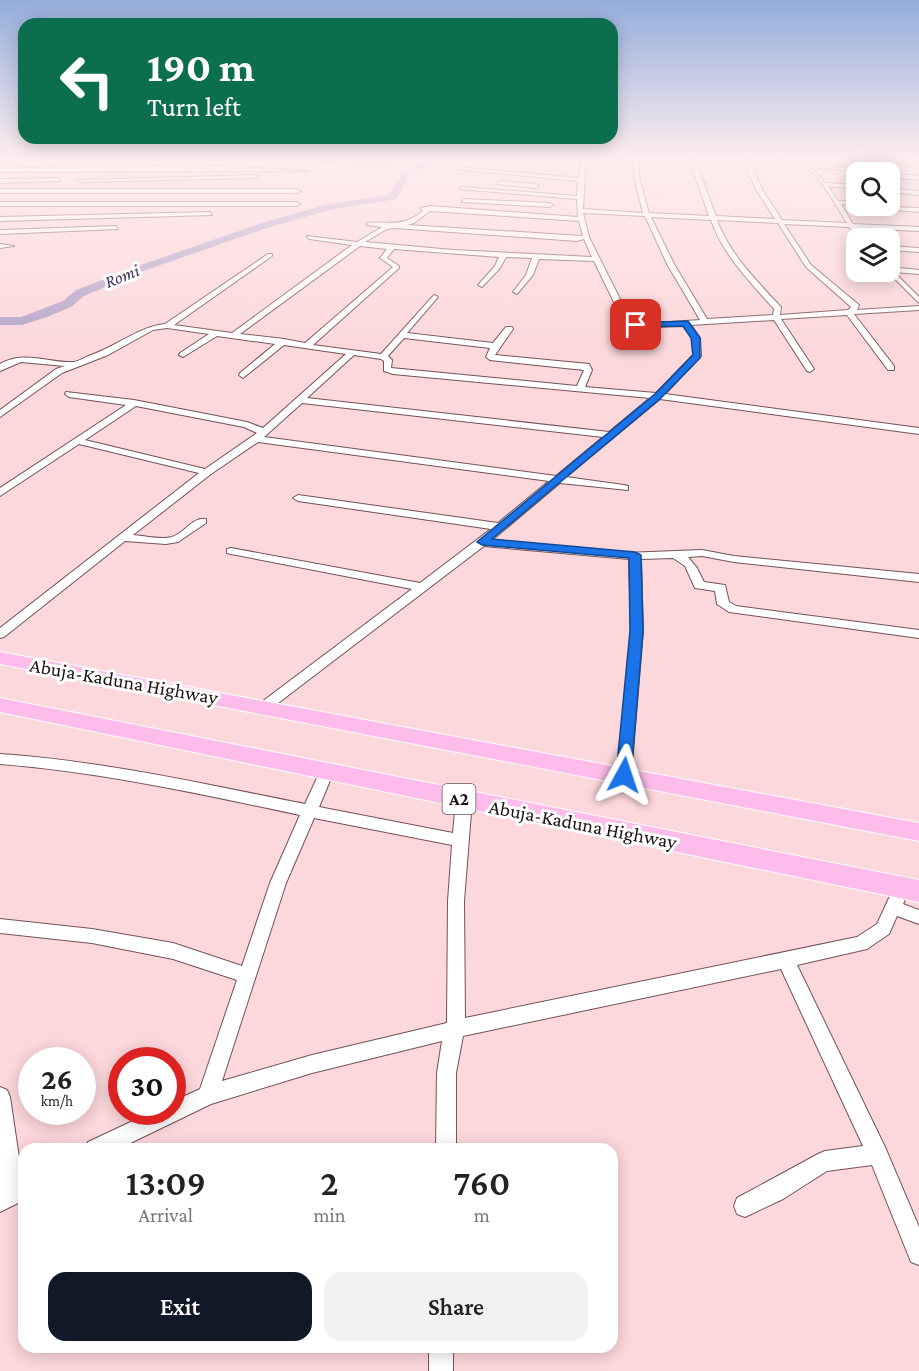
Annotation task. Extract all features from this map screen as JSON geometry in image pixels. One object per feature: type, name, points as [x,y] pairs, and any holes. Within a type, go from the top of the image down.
[{"type":"highway","name":"Abuja-Kaduna Highway","points":[[0,658],[264,706],[919,832]]},
{"type":"highway","name":"Abuja-Kaduna Highway","points":[[0,705],[327,771],[905,895]]},
{"type":"street","points":[[239,334],[313,275],[358,244],[385,228],[401,223]]},
{"type":"street","points":[[583,223],[586,237],[628,323],[705,322],[919,308]]},
{"type":"street","points":[[651,223],[667,257],[705,322]]},
{"type":"street","points":[[715,223],[721,240],[745,272],[778,309],[776,317],[810,369]]},
{"type":"street","points":[[783,223],[808,266],[856,307],[849,312]]},
{"type":"street","points":[[849,223],[919,229]]},
{"type":"street","points":[[849,223],[853,228]]},
{"type":"street","points":[[369,224],[577,239],[586,237]]},
{"type":"street","points":[[0,232],[116,228]]},
{"type":"street","points":[[309,237],[392,247],[597,260]]},
{"type":"street","points":[[0,246],[11,246]]},
{"type":"street","points":[[308,345],[397,267],[383,258],[392,247]]},
{"type":"street","points":[[900,249],[919,250]]},
{"type":"street","points":[[167,326],[270,255]]},
{"type":"street","points":[[482,285],[498,267],[503,255]]},
{"type":"street","points":[[517,292],[529,275],[536,257]]},
{"type":"street","points":[[900,271],[919,272]]},
{"type":"street","points":[[900,280],[917,298]]},
{"type":"street","points":[[383,357],[434,297]]},
{"type":"street","points":[[849,312],[891,368]]},
{"type":"street","points":[[264,706],[482,542],[658,396],[697,356],[696,338],[685,323]]},
{"type":"street","points":[[0,414],[51,377],[75,364],[105,353],[151,328],[167,326],[239,334],[383,357],[388,360],[387,369],[393,371],[658,396],[919,430]]},
{"type":"street","points":[[509,329],[495,346],[490,357],[586,366],[588,370],[580,389]]},
{"type":"street","points":[[183,355],[216,333]]},
{"type":"street","points":[[402,335],[495,346]]},
{"type":"street","points":[[243,375],[284,341]]},
{"type":"street","points":[[0,634],[207,472],[260,436],[353,352]]},
{"type":"street","points":[[0,368],[13,360],[21,359],[75,364]]},
{"type":"street","points":[[69,394],[134,403],[247,425],[260,436],[556,481],[624,488]]},
{"type":"street","points":[[302,399],[611,435]]},
{"type":"street","points":[[0,494],[134,403]]},
{"type":"street","points":[[77,441],[207,472]]},
{"type":"street","points":[[298,498],[500,527]]},
{"type":"street","points":[[125,538],[153,541],[178,539],[202,521]]},
{"type":"street","points":[[482,542],[635,555],[702,554],[919,578]]},
{"type":"street","points":[[231,551],[422,587]]},
{"type":"street","points":[[624,775],[637,631],[635,555]]},
{"type":"street","points":[[678,556],[686,559],[699,585],[721,588],[723,604],[733,609],[919,634]]},
{"type":"street","points":[[0,759],[54,763],[116,772],[461,841]]},
{"type":"street","points":[[208,1095],[278,883],[327,771]]},
{"type":"street","points":[[446,1143],[448,1065],[450,1044],[456,1029],[456,901],[464,800]]},
{"type":"street","points":[[108,1143],[208,1095],[312,1064],[456,1029],[861,944],[883,929],[905,895],[919,917]]},
{"type":"street","points":[[0,927],[92,936],[173,951],[249,976]]},
{"type":"street","points":[[785,959],[878,1154],[919,1254]]},
{"type":"street","points":[[0,1097],[12,1194]]},
{"type":"street","points":[[745,1206],[825,1161],[878,1154]]},
{"type":"street","points":[[441,1353],[441,1371]]},
{"type":"waterway","name":"Romi","points":[[0,321],[22,321],[42,314],[67,304],[80,293],[139,269],[273,223]]},
{"type":"route","points":[[624,775],[637,631],[635,555],[625,556],[482,542],[658,396],[697,356],[696,338],[685,323],[636,325]]}]
